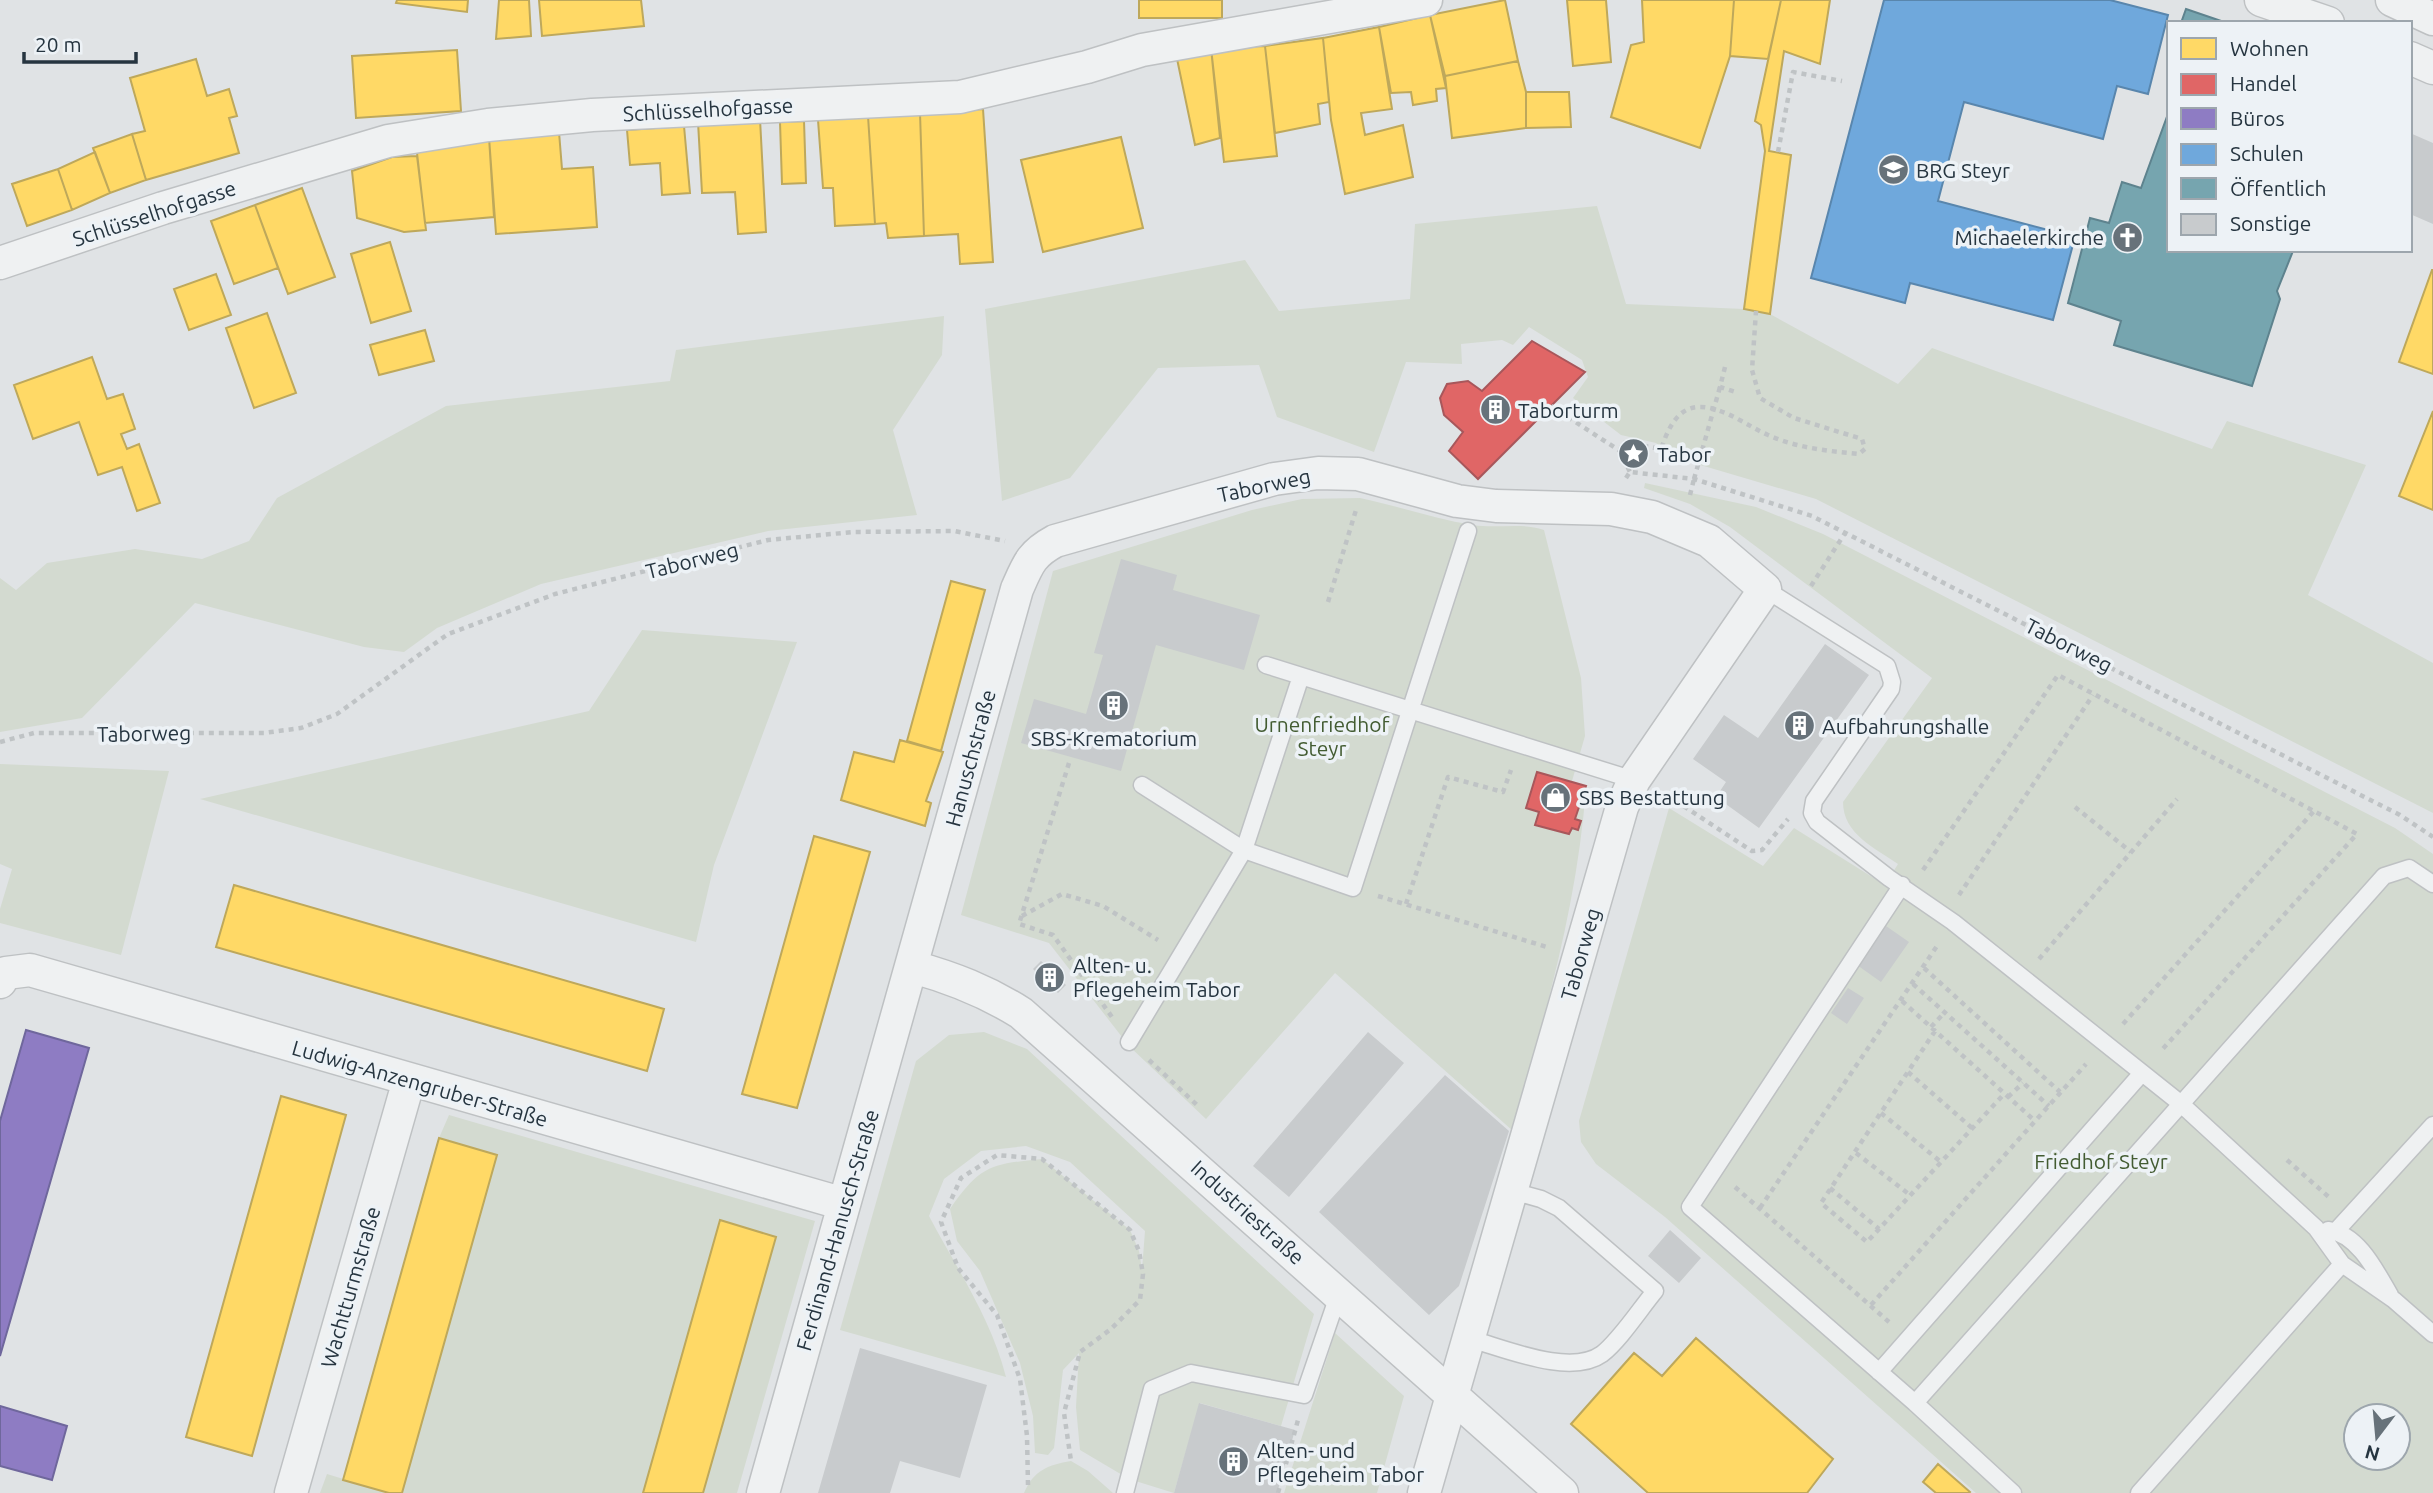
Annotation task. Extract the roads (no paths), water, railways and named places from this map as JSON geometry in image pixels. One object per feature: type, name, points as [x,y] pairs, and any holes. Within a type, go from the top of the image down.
[{"type":"street","name":"Schlüsselhofgasse","points":[[0,263],[163,208],[388,141],[488,125],[592,115],[960,97],[1087,67],[1142,50],[1426,0]]},
{"type":"street","points":[[2262,0],[2322,21]]},
{"type":"street","points":[[2392,0],[2433,19]]},
{"type":"street","points":[[2412,59],[2433,68]]},
{"type":"street","name":"Taborweg","points":[[1035,552],[1055,541],[1274,479],[1318,473],[1358,474],[1470,503],[1611,509],[1653,517],[1709,541],[1765,589],[1634,780],[1622,807],[1424,1493]]},
{"type":"street","name":"Hanuschstraße","points":[[913,967],[1017,589],[1035,552]]},
{"type":"street","name":"Ferdinand-Hanusch-Straße","points":[[762,1493],[913,967]]},
{"type":"street","name":"Industriestraße","points":[[913,967],[957,979],[991,994],[1021,1013],[1562,1493]]},
{"type":"street","name":"Ludwig-Anzengruber-Straße","points":[[0,982],[6,973],[30,970],[844,1204]]},
{"type":"street","name":"Wachtturmstraße","points":[[291,1493],[409,1080]]},
{"type":"lane","points":[[1142,785],[1244,850],[1353,888],[1468,531]]},
{"type":"lane","points":[[1765,589],[1887,666],[1892,682],[1891,690],[1814,800],[1812,813],[1817,822],[1949,919],[2180,1103],[2316,1228],[2342,1264],[2393,1300],[2433,1334]]},
{"type":"lane","points":[[1266,665],[1520,742],[1634,780]]},
{"type":"lane","points":[[1129,1042],[1244,850],[1301,676]]},
{"type":"lane","points":[[1915,1403],[2384,876],[2409,867],[2433,884]]},
{"type":"lane","points":[[1906,888],[1690,1207],[1915,1403],[2013,1493]]},
{"type":"lane","points":[[1879,1372],[2142,1073]]},
{"type":"lane","points":[[2336,1231],[2433,1125]]},
{"type":"lane","points":[[1470,1339],[1550,1361],[1587,1361],[1602,1353],[1655,1292],[1559,1208],[1542,1199],[1512,1191]]},
{"type":"lane","points":[[2316,1228],[2336,1231],[2354,1243],[2372,1264],[2393,1300]]},
{"type":"lane","points":[[2139,1493],[2342,1264]]},
{"type":"lane","points":[[1125,1493],[1152,1389],[1191,1373],[1304,1395],[1339,1293]]},
{"type":"place","name":"BRG Steyr","points":[[1893,170]]},
{"type":"place","name":"Michaelerkirche","points":[[2127,237]]},
{"type":"place","name":"Taborturm","points":[[1495,410]]},
{"type":"place","name":"Tabor","points":[[1634,454]]},
{"type":"place","name":"SBS-Krematorium","points":[[1114,706]]},
{"type":"place","name":"Aufbahrungshalle","points":[[1799,726]]},
{"type":"place","name":"SBS Bestattung","points":[[1556,797]]},
{"type":"place","name":"Alten- u. Pflegeheim Tabor","points":[[1050,977]]},
{"type":"place","name":"Alten- und Pflegeheim Tabor","points":[[1234,1462]]},
{"type":"park label","name":"Urnenfriedhof Steyr","points":[[1322,736]]},
{"type":"park label","name":"Friedhof Steyr","points":[[2101,1161]]}]
